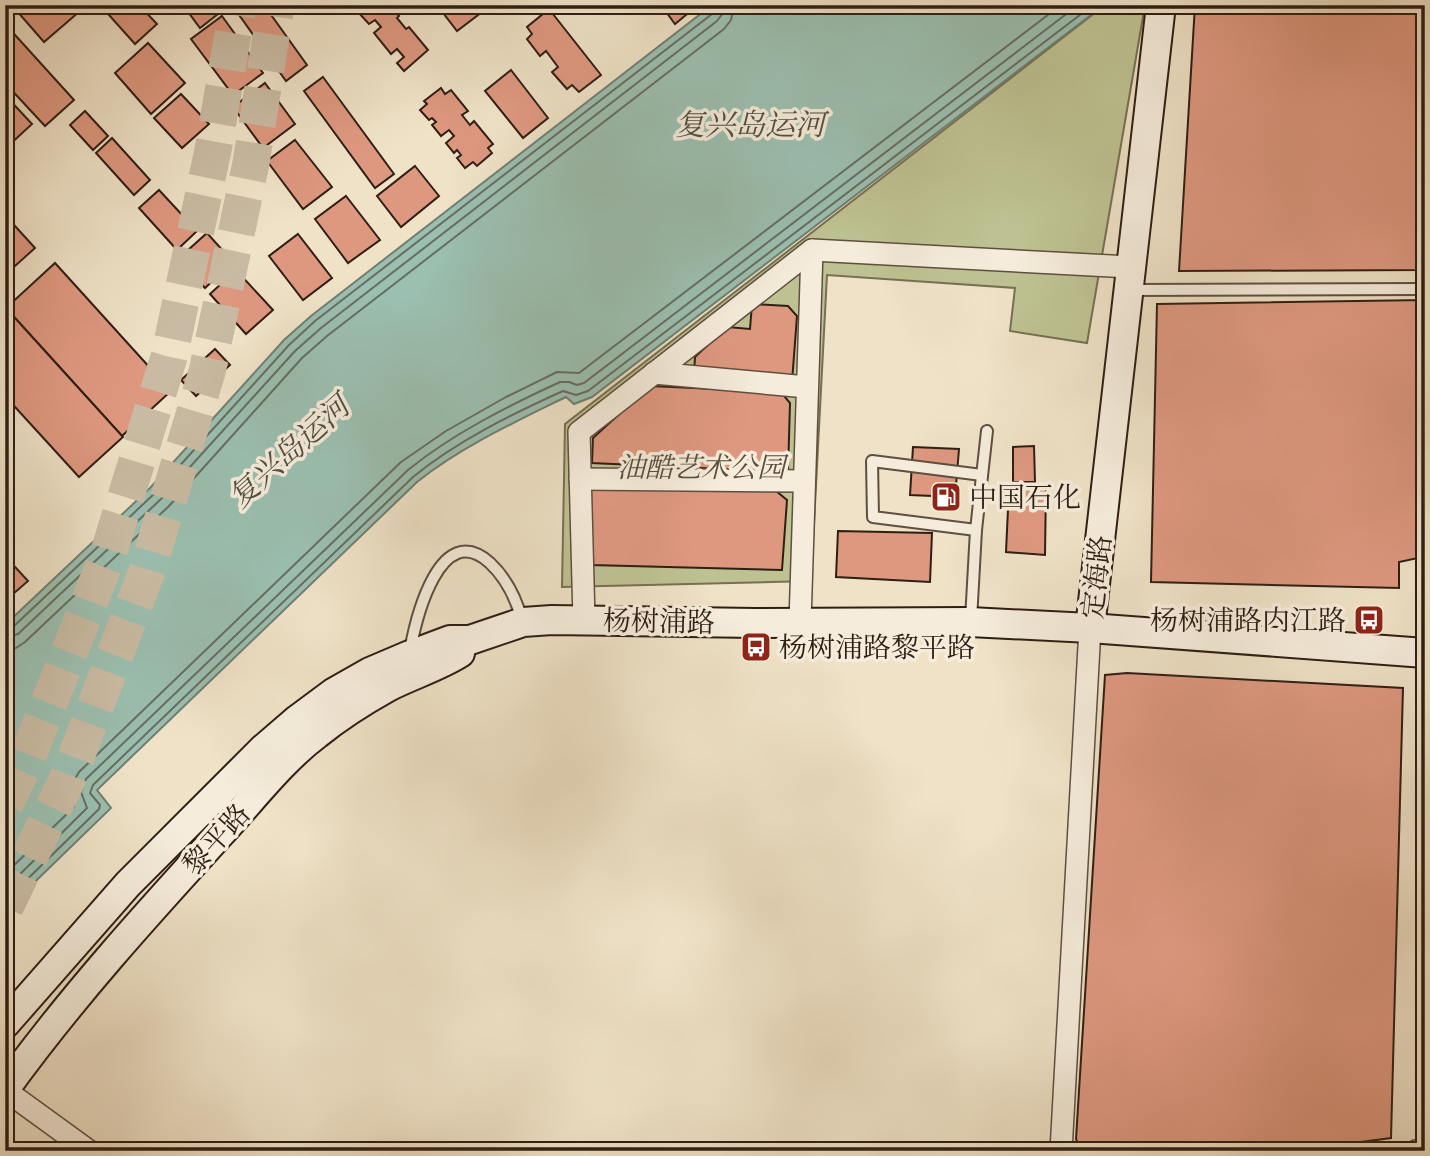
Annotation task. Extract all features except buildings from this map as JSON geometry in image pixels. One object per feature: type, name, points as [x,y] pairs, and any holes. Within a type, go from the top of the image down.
[{"type":"main road","name":"定海路","points":[[1090,628],[1161,5]]},
{"type":"main road","name":"杨树浦路","points":[[523,622],[970,622],[1090,628],[1425,653]]},
{"type":"main road","name":"黎平路","points":[[5,1024],[128,884],[263,749],[298,719],[333,693],[370,672],[458,654],[470,640],[523,622]]},
{"type":"main road","name":"黎平路","points":[[5,1089],[39,1041],[282,766],[313,736],[413,664]]},
{"type":"street","points":[[583,620],[579,432],[812,250],[1129,279]]},
{"type":"street","points":[[800,622],[812,250]]},
{"type":"street","points":[[654,373],[807,387]]},
{"type":"street","points":[[580,479],[804,481]]},
{"type":"street","name":"定海路","points":[[1061,1151],[1090,628]]},
{"type":"street","points":[[5,1089],[89,1151]]},
{"type":"street","points":[[1416,1151],[1425,1150]]},
{"type":"lane","points":[[1129,279],[1425,289]]},
{"type":"lane","points":[[970,622],[976,530],[987,431]]},
{"type":"lane","points":[[976,530],[873,517],[872,461],[982,475]]},
{"type":"lane","points":[[413,664],[425,592],[445,562],[456,554],[468,551],[482,557],[505,580],[516,599],[523,622]]},
{"type":"green space","name":"油酷艺术公园","points":[[1105,5],[1145,5],[1087,343],[1010,331],[1015,288],[827,275],[811,581],[562,587],[565,424]]},
{"type":"water","name":"复兴岛运河","points":[[712,5],[1104,5],[592,397],[574,404],[566,397],[470,446],[417,482],[97,790],[111,808],[5,911],[5,625],[150,488],[284,340],[311,316]]},
{"type":"tunnel","points":[[5,804],[27,758],[108,555],[169,357],[213,150],[238,5]]},
{"type":"tunnel","points":[[5,907],[68,778],[147,571],[207,372],[251,163],[276,5]]},
{"type":"place","name":"中国石化","points":[[946,497]]},
{"type":"place","name":"杨树浦路内江路","points":[[1369,620]]},
{"type":"place","name":"杨树浦路黎平路","points":[[756,647]]}]
